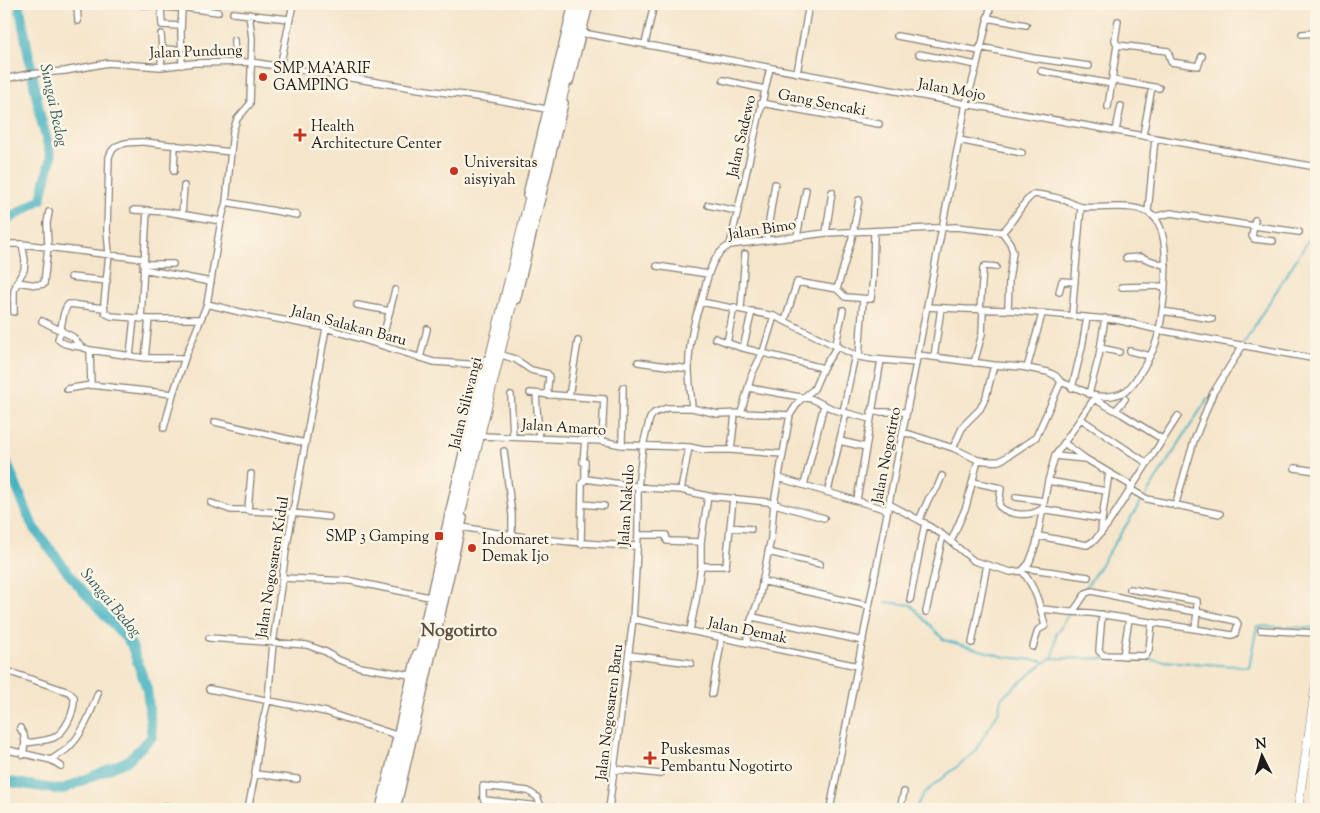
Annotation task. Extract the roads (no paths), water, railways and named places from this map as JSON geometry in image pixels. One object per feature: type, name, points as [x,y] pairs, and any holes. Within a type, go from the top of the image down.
[{"type":"highway","name":"Jalan Siliwangi","points":[[445,564],[474,410],[563,56],[578,4]]},
{"type":"highway","name":"Jalan Siliwangi","points":[[392,809],[445,564],[569,80],[585,4]]},
{"type":"highway","name":"Jalan Siliwangi","points":[[384,809],[427,641]]},
{"type":"main road","points":[[1298,809],[1316,683]]},
{"type":"street","points":[[75,4],[78,21]]},
{"type":"street","points":[[82,4],[105,4]]},
{"type":"street","points":[[137,4],[176,8],[181,6],[218,12]]},
{"type":"street","points":[[280,66],[293,4]]},
{"type":"street","points":[[474,410],[546,108],[563,56],[572,4]]},
{"type":"street","points":[[379,809],[429,597],[462,527],[482,436],[526,267],[569,80],[590,4]]},
{"type":"street","points":[[645,44],[654,4]]},
{"type":"street","points":[[797,73],[810,4]]},
{"type":"street","name":"Jalan Nogotirto","points":[[830,809],[966,104],[991,4]]},
{"type":"street","points":[[181,6],[182,66]]},
{"type":"street","points":[[161,7],[162,24],[181,26]]},
{"type":"street","points":[[232,13],[289,19]]},
{"type":"street","points":[[164,428],[185,358],[208,304],[221,221],[226,202],[231,152],[237,119],[250,104],[252,36],[249,14]]},
{"type":"street","points":[[987,18],[1026,25]]},
{"type":"street","points":[[1108,107],[1118,45],[1116,40],[1118,21]]},
{"type":"street","name":"Jalan Mojo","points":[[583,32],[797,73],[1316,167]]},
{"type":"street","points":[[1302,34],[1316,33]]},
{"type":"street","points":[[161,67],[162,34]]},
{"type":"street","points":[[897,36],[1089,66]]},
{"type":"street","points":[[234,40],[235,62]]},
{"type":"street","points":[[1118,45],[1168,52],[1171,62],[1194,66],[1198,66],[1202,56]]},
{"type":"street","points":[[162,49],[181,50]]},
{"type":"street","points":[[919,54],[977,65]]},
{"type":"street","name":"Jalan Pundung","points":[[7,78],[54,73],[108,63],[161,67],[252,62],[546,108]]},
{"type":"street","name":"Jalan Sadewo","points":[[730,245],[770,68]]},
{"type":"street","points":[[1041,71],[1156,87],[1143,135]]},
{"type":"street","points":[[723,80],[764,89]]},
{"type":"street","name":"Gang Sencaki","points":[[761,103],[879,124]]},
{"type":"street","points":[[1116,130],[1121,106]]},
{"type":"street","points":[[1148,212],[1155,138]]},
{"type":"street","points":[[959,140],[1022,153]]},
{"type":"street","points":[[200,319],[134,318],[108,315],[104,308],[109,254],[107,230],[110,153],[126,143],[144,142],[231,152]]},
{"type":"street","points":[[174,171],[175,145]]},
{"type":"street","points":[[766,240],[775,184]]},
{"type":"street","points":[[182,214],[184,186]]},
{"type":"street","points":[[797,236],[806,190]]},
{"type":"street","points":[[826,233],[832,192]]},
{"type":"street","points":[[1008,310],[1008,286],[1013,252],[1010,243],[1002,232],[1024,203],[1034,194],[1060,199],[1081,207],[1133,208],[1148,212],[1154,217],[1163,232],[1166,266],[1162,311],[1155,346],[1131,386],[1114,395],[1093,396]]},
{"type":"street","points":[[837,289],[853,233],[859,200]]},
{"type":"street","points":[[226,202],[297,215]]},
{"type":"street","points":[[708,205],[737,211]]},
{"type":"street","points":[[1072,315],[1081,207]]},
{"type":"street","points":[[134,210],[182,214],[221,221]]},
{"type":"street","points":[[142,318],[147,210]]},
{"type":"street","points":[[17,282],[37,285],[44,284],[49,212]]},
{"type":"street","points":[[1154,217],[1171,213],[1254,223],[1299,232]]},
{"type":"street","points":[[1254,223],[1252,236],[1254,239],[1273,241]]},
{"type":"street","name":"Jalan Bimo","points":[[692,408],[690,339],[708,274],[722,249],[730,245],[826,233],[942,228],[1002,232]]},
{"type":"street","points":[[785,321],[797,282],[837,289],[845,298],[871,299],[874,232]]},
{"type":"street","points":[[4,244],[48,246],[109,254],[212,282]]},
{"type":"street","points":[[14,312],[14,292],[24,270],[25,260],[22,244]]},
{"type":"street","points":[[727,343],[737,308],[745,254]]},
{"type":"street","points":[[1126,258],[1141,258],[1166,266]]},
{"type":"street","points":[[143,264],[173,264]]},
{"type":"street","points":[[657,266],[708,274]]},
{"type":"street","points":[[974,363],[982,334],[983,268],[985,266],[996,267]]},
{"type":"street","points":[[71,277],[106,281]]},
{"type":"street","points":[[1059,292],[1062,281],[1074,282]]},
{"type":"street","points":[[1122,287],[1164,286]]},
{"type":"street","points":[[381,345],[395,290]]},
{"type":"street","points":[[828,492],[857,356],[863,300]]},
{"type":"street","points":[[700,302],[774,316],[857,356],[916,363]]},
{"type":"street","points":[[104,308],[69,304],[65,308],[58,339],[60,342],[90,350],[145,358],[185,358]]},
{"type":"street","name":"Jalan Salakan Baru","points":[[208,304],[326,328],[434,362],[484,365]]},
{"type":"street","points":[[357,305],[390,311]]},
{"type":"street","points":[[927,307],[1008,310],[1105,318],[1316,359]]},
{"type":"street","points":[[934,357],[941,308]]},
{"type":"street","points":[[747,642],[748,628],[753,617],[768,552],[774,504],[790,415],[799,401],[814,389],[823,368],[837,345],[844,310]]},
{"type":"street","points":[[742,348],[752,311]]},
{"type":"street","points":[[1162,311],[1212,319]]},
{"type":"street","points":[[1027,368],[1042,314]]},
{"type":"street","points":[[731,450],[738,414],[749,388],[752,374],[763,352],[774,316]]},
{"type":"street","points":[[1072,388],[1087,317]]},
{"type":"street","points":[[130,356],[134,318]]},
{"type":"street","points":[[1024,570],[1029,563],[1039,536],[1042,509],[1055,456],[1081,420],[1093,396],[1105,318]]},
{"type":"street","points":[[145,358],[149,319]]},
{"type":"street","points":[[42,321],[73,337],[80,347]]},
{"type":"street","name":"Jalan Nogosaren Kidul","points":[[248,809],[260,733],[268,700],[273,643],[282,578],[326,328]]},
{"type":"street","points":[[420,358],[427,329]]},
{"type":"street","points":[[715,338],[742,348],[823,368]]},
{"type":"street","points":[[569,396],[578,342]]},
{"type":"street","points":[[1175,506],[1194,441],[1213,393],[1241,345]]},
{"type":"street","points":[[1100,348],[1119,352]]},
{"type":"street","points":[[90,350],[91,385]]},
{"type":"street","points":[[1130,351],[1150,356]]},
{"type":"street","points":[[502,355],[515,359],[531,370],[548,374],[547,394]]},
{"type":"street","points":[[918,355],[1048,372],[1072,388],[1093,396],[1162,439]]},
{"type":"street","points":[[857,500],[881,360]]},
{"type":"street","points":[[638,362],[690,369]]},
{"type":"street","points":[[953,448],[963,426],[980,409],[986,397],[994,365]]},
{"type":"street","points":[[903,432],[953,448],[978,460],[995,462],[1002,460],[1036,437],[1061,382]]},
{"type":"street","points":[[67,389],[91,385],[173,394]]},
{"type":"street","points":[[622,445],[623,387]]},
{"type":"street","points":[[749,388],[816,400],[824,405],[870,419]]},
{"type":"street","points":[[539,438],[533,393],[605,400],[602,441]]},
{"type":"street","points":[[512,395],[513,437]]},
{"type":"street","points":[[1116,410],[1125,400]]},
{"type":"street","points":[[804,485],[824,405]]},
{"type":"street","name":"Jalan Nakulo","points":[[633,618],[638,534],[638,487],[650,418],[654,413],[667,408],[692,408],[718,414],[790,415]]},
{"type":"street","points":[[871,412],[907,412]]},
{"type":"street","points":[[1039,536],[1087,545],[1095,540],[1108,524],[1178,416]]},
{"type":"street","points":[[1081,420],[1147,463]]},
{"type":"street","points":[[215,422],[306,443]]},
{"type":"street","name":"Jalan Amarto","points":[[482,436],[602,441],[622,445],[689,447],[703,450],[783,454]]},
{"type":"street","points":[[581,544],[582,482],[585,480],[583,462],[585,440]]},
{"type":"street","points":[[840,441],[866,447]]},
{"type":"street","points":[[1064,443],[1145,498],[1175,506],[1220,514]]},
{"type":"street","points":[[681,490],[689,447]]},
{"type":"street","points":[[504,451],[512,515],[512,536]]},
{"type":"street","points":[[1055,456],[1086,459]]},
{"type":"street","points":[[951,542],[974,482],[978,460]]},
{"type":"street","points":[[1295,468],[1316,471]]},
{"type":"street","points":[[1101,533],[1109,473]]},
{"type":"street","points":[[248,510],[251,474]]},
{"type":"street","points":[[910,600],[922,522],[929,498],[937,488],[942,476]]},
{"type":"street","points":[[779,478],[888,507],[922,522],[944,535],[969,557],[987,565],[1011,572],[1024,570],[1088,577]]},
{"type":"street","points":[[585,480],[590,479],[638,487],[681,490],[708,496],[774,504],[824,518]]},
{"type":"street","points":[[1048,481],[1106,492]]},
{"type":"street","points":[[974,482],[1001,488],[999,506],[1010,513],[1036,513],[1042,509],[1102,519]]},
{"type":"street","points":[[690,630],[701,566],[701,542],[708,496]]},
{"type":"street","points":[[1016,497],[1044,501]]},
{"type":"street","points":[[701,566],[726,566],[733,499]]},
{"type":"street","points":[[211,503],[231,510],[329,517]]},
{"type":"street","points":[[582,504],[604,506]]},
{"type":"street","points":[[462,527],[512,536],[581,544],[636,546]]},
{"type":"street","points":[[730,527],[750,529]]},
{"type":"street","points":[[638,534],[666,535],[667,541],[701,542]]},
{"type":"street","points":[[926,612],[944,535]]},
{"type":"street","points":[[768,552],[820,564]]},
{"type":"street","points":[[397,809],[445,564]]},
{"type":"street","points":[[972,643],[987,565]]},
{"type":"street","points":[[1024,570],[1037,595],[1045,626],[1038,630],[1033,647]]},
{"type":"street","points":[[282,578],[351,580],[429,597]]},
{"type":"street","points":[[762,581],[869,606]]},
{"type":"street","points":[[1130,588],[1197,601],[1195,629]]},
{"type":"street","points":[[1042,609],[1069,612],[1102,614],[1232,635],[1236,633],[1238,624],[1236,621],[1197,612],[1092,591],[1086,593],[1069,612]]},
{"type":"street","points":[[1102,614],[1100,654],[1146,656],[1149,650],[1152,622]]},
{"type":"street","points":[[753,617],[863,641]]},
{"type":"street","name":"Jalan Demak","points":[[633,618],[858,666]]},
{"type":"street","name":"Jalan Nogosaren Baru","points":[[609,809],[633,618]]},
{"type":"street","points":[[1123,656],[1129,619]]},
{"type":"street","points":[[1261,630],[1316,632]]},
{"type":"street","points":[[712,694],[722,637]]},
{"type":"street","points":[[209,638],[307,645],[326,652],[339,660],[360,667],[410,676]]},
{"type":"street","points":[[628,655],[691,663]]},
{"type":"street","points":[[4,670],[69,692],[74,696],[72,713],[60,732],[51,738],[25,743]]},
{"type":"street","points":[[209,689],[326,712],[396,735]]},
{"type":"street","points":[[51,760],[67,749],[75,740],[89,718],[98,693]]},
{"type":"street","points":[[20,728],[24,735],[25,743],[23,754]]},
{"type":"street","points":[[1308,742],[1316,742]]},
{"type":"street","points":[[4,749],[51,760],[60,766]]},
{"type":"street","points":[[614,770],[660,774]]},
{"type":"street","points":[[255,774],[297,779]]},
{"type":"street","points":[[541,806],[537,797],[528,791],[483,786],[484,800],[567,809]]},
{"type":"street","points":[[900,809],[904,792]]},
{"type":"street","points":[[166,806],[175,809]]},
{"type":"waterway","name":"Sungai Bedog","points":[[4,222],[41,199],[51,157],[40,115],[19,4]]},
{"type":"waterway","points":[[1243,344],[1316,228]]},
{"type":"waterway","points":[[1146,495],[1208,398]]},
{"type":"waterway","name":"Sungai Bedog","points":[[4,456],[33,527],[77,584],[131,644],[147,689],[152,737],[127,761],[61,790],[4,781]]},
{"type":"waterway","points":[[1078,600],[1143,499]]},
{"type":"waterway","points":[[886,602],[911,605],[944,640],[1005,657],[1043,661]]},
{"type":"waterway","points":[[1053,658],[1056,634],[1070,612]]},
{"type":"waterway","points":[[915,809],[924,793],[974,753],[999,711],[1001,698],[1050,658],[1134,659],[1249,667],[1257,626],[1316,628]]},
{"type":"place","name":"SMP MA'ARIF GAMPING","points":[[263,77]]},
{"type":"place","name":"Health Architecture Center","points":[[300,135]]},
{"type":"place","name":"Universitas aisyiyah","points":[[454,171]]},
{"type":"place","name":"SMP 3 Gamping","points":[[439,536]]},
{"type":"place","name":"Indomaret Demak Ijo","points":[[472,548]]},
{"type":"place","name":"Puskesmas Pembantu Nogotirto","points":[[650,758]]},
{"type":"district","name":"Nogotirto","points":[[459,630]]}]
